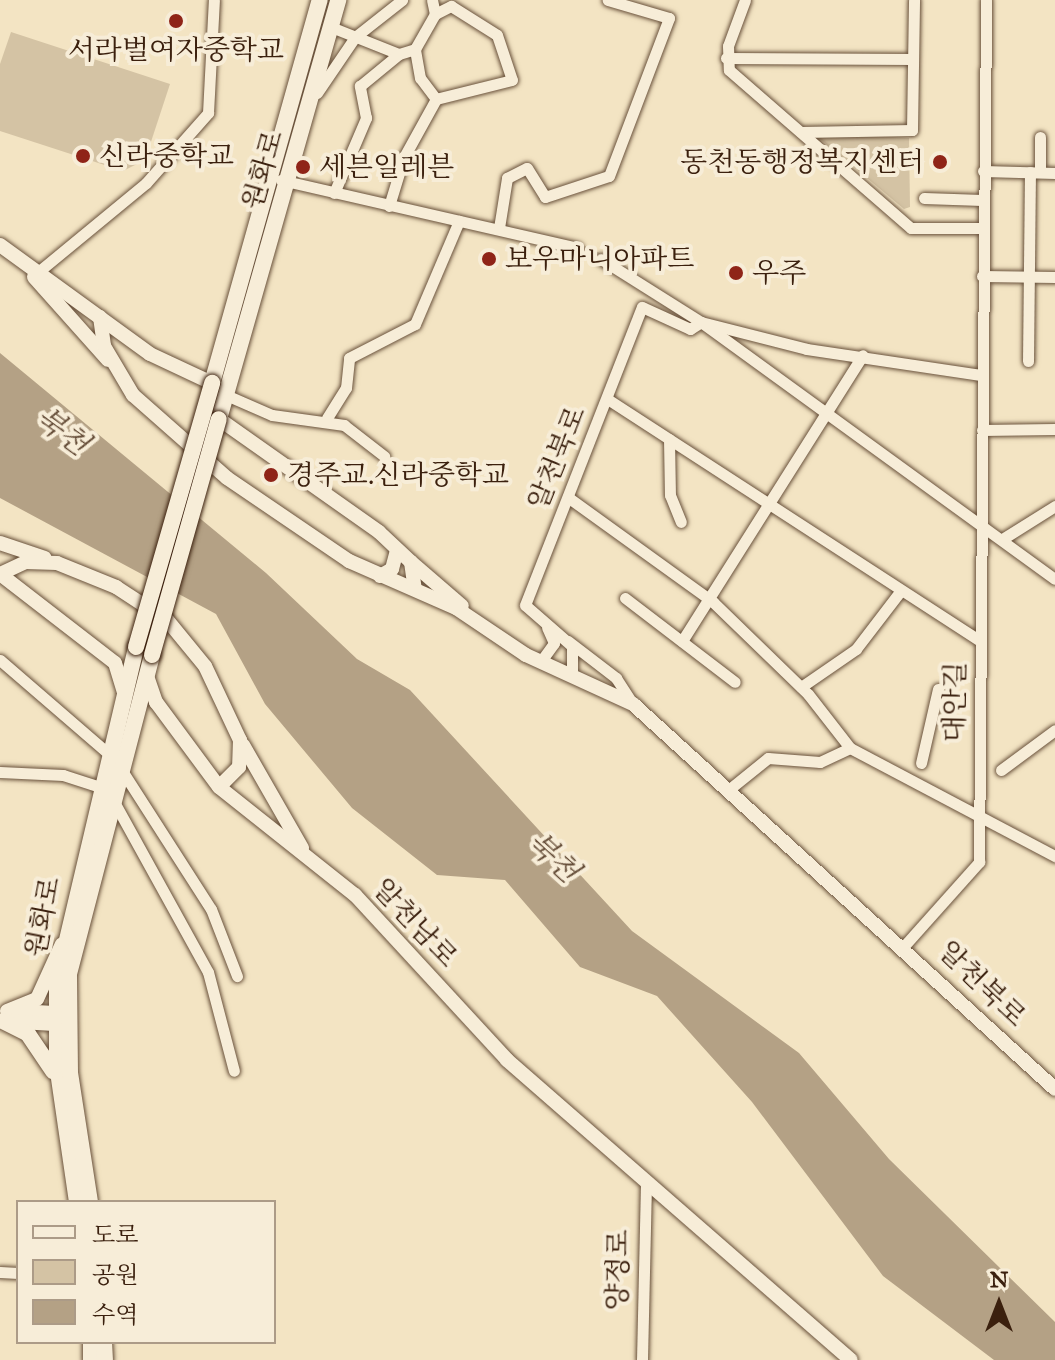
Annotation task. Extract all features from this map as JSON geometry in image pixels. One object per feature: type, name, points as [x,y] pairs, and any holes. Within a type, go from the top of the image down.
[{"type":"main road","name":"원화로","points":[[77,1200],[59,1079],[62,944],[106,793],[121,769],[226,395],[230,351],[278,180],[320,0]]},
{"type":"main road","name":"원화로","points":[[278,180],[307,109],[338,0]]},
{"type":"main road","name":"원화로","points":[[90,1200],[61,1019],[106,793],[109,754],[134,655],[212,383],[230,351]]},
{"type":"main road","points":[[2,1016],[28,1034],[59,1079]]},
{"type":"street","points":[[38,272],[146,183],[208,113],[214,0]]},
{"type":"street","points":[[307,109],[355,37],[402,0]]},
{"type":"street","points":[[432,0],[435,14]]},
{"type":"street","points":[[499,228],[507,178],[527,168],[545,197],[609,176],[669,18],[636,4],[608,0]]},
{"type":"street","points":[[745,0],[726,58],[729,70],[911,228],[981,228]]},
{"type":"street","points":[[801,132],[912,130],[914,0]]},
{"type":"street","name":"대안길","points":[[904,946],[979,862],[981,228],[986,0]]},
{"type":"street","points":[[389,206],[404,157],[436,99],[512,80],[497,35],[451,6],[435,14],[415,49],[420,78],[436,99]]},
{"type":"street","points":[[331,27],[399,54]]},
{"type":"street","points":[[334,193],[366,118],[360,86],[399,54],[415,49]]},
{"type":"street","points":[[726,58],[913,59]]},
{"type":"street","points":[[1028,361],[1035,172],[1040,137]]},
{"type":"street","points":[[983,171],[1055,173]]},
{"type":"street","points":[[278,180],[577,248]]},
{"type":"street","points":[[924,198],[982,200]]},
{"type":"street","points":[[327,418],[346,388],[349,358],[415,324],[459,221]]},
{"type":"street","points":[[5,249],[144,350],[212,383]]},
{"type":"street","points":[[5,249],[114,366]]},
{"type":"street","points":[[601,259],[701,322],[827,415],[980,520],[1055,579]]},
{"type":"street","points":[[982,276],[1055,277]]},
{"type":"street","name":"알천북로","points":[[633,704],[616,678],[525,605],[609,400],[642,307],[690,329],[701,322]]},
{"type":"street","points":[[100,317],[114,366]]},
{"type":"street","points":[[701,322],[863,355],[982,375]]},
{"type":"street","points":[[114,366],[127,349],[144,350]]},
{"type":"street","points":[[682,641],[713,602],[863,355]]},
{"type":"street","name":"알천북로","points":[[114,366],[133,395],[227,478],[380,576],[415,589],[541,661],[633,704],[732,787],[1052,1082]]},
{"type":"street","points":[[226,395],[272,415],[327,418],[384,456]]},
{"type":"street","points":[[609,400],[899,593],[980,641]]},
{"type":"street","points":[[219,419],[397,550],[479,623]]},
{"type":"street","points":[[982,430],[1055,429]]},
{"type":"street","points":[[669,439],[670,495],[681,522]]},
{"type":"street","points":[[569,498],[713,602],[801,687],[850,748],[1055,856]]},
{"type":"street","points":[[1004,538],[1055,506]]},
{"type":"street","points":[[0,543],[116,587],[168,621],[205,666],[240,740],[306,856]]},
{"type":"street","points":[[380,576],[392,569],[397,550]]},
{"type":"street","points":[[57,563],[26,562],[0,574],[115,663],[125,693]]},
{"type":"street","points":[[411,562],[415,589]]},
{"type":"street","points":[[801,687],[856,649],[899,593]]},
{"type":"street","points":[[625,598],[735,682]]},
{"type":"street","points":[[541,661],[554,643],[545,623]]},
{"type":"street","points":[[566,640],[575,656],[572,674]]},
{"type":"street","points":[[115,663],[134,655]]},
{"type":"street","points":[[0,660],[109,754]]},
{"type":"street","name":"알천남로","points":[[147,676],[156,702],[219,787],[382,922],[507,1060],[851,1360]]},
{"type":"street","points":[[921,763],[938,689]]},
{"type":"street","points":[[138,708],[156,702]]},
{"type":"street","points":[[1001,770],[1055,730]]},
{"type":"street","points":[[219,787],[239,767],[240,740]]},
{"type":"street","points":[[732,787],[768,758],[820,762],[850,748]]},
{"type":"street","points":[[121,769],[204,897],[237,976]]},
{"type":"street","points":[[0,772],[63,775],[106,793],[203,960],[234,1071]]},
{"type":"street","points":[[2,1016],[37,999],[62,944]]},
{"type":"street","points":[[2,1016],[61,1019]]},
{"type":"street","name":"양정로","points":[[642,1360],[646,1181]]},
{"type":"green space","points":[[11,32],[170,84],[145,160],[123,171],[0,131],[0,64]]},
{"type":"green space","points":[[812,132],[909,138],[910,207],[904,209]]},
{"type":"water","name":"북천","points":[[0,353],[266,573],[357,659],[410,690],[632,931],[799,1053],[889,1159],[1055,1322],[1055,1360],[994,1360],[883,1276],[752,1102],[657,996],[580,967],[505,880],[437,875],[352,808],[265,704],[216,614],[0,498]]},
{"type":"tunnel","points":[[577,248],[601,259]]},
{"type":"place","name":"서라벌여자중학교","points":[[176,21]]},
{"type":"place","name":"신라중학교","points":[[83,156]]},
{"type":"place","name":"동천동행정복지센터","points":[[940,162]]},
{"type":"place","name":"세븐일레븐","points":[[303,167]]},
{"type":"place","name":"보우마니아파트","points":[[489,259]]},
{"type":"place","name":"우주","points":[[736,273]]},
{"type":"place","name":"경주교.신라중학교","points":[[271,475]]}]
